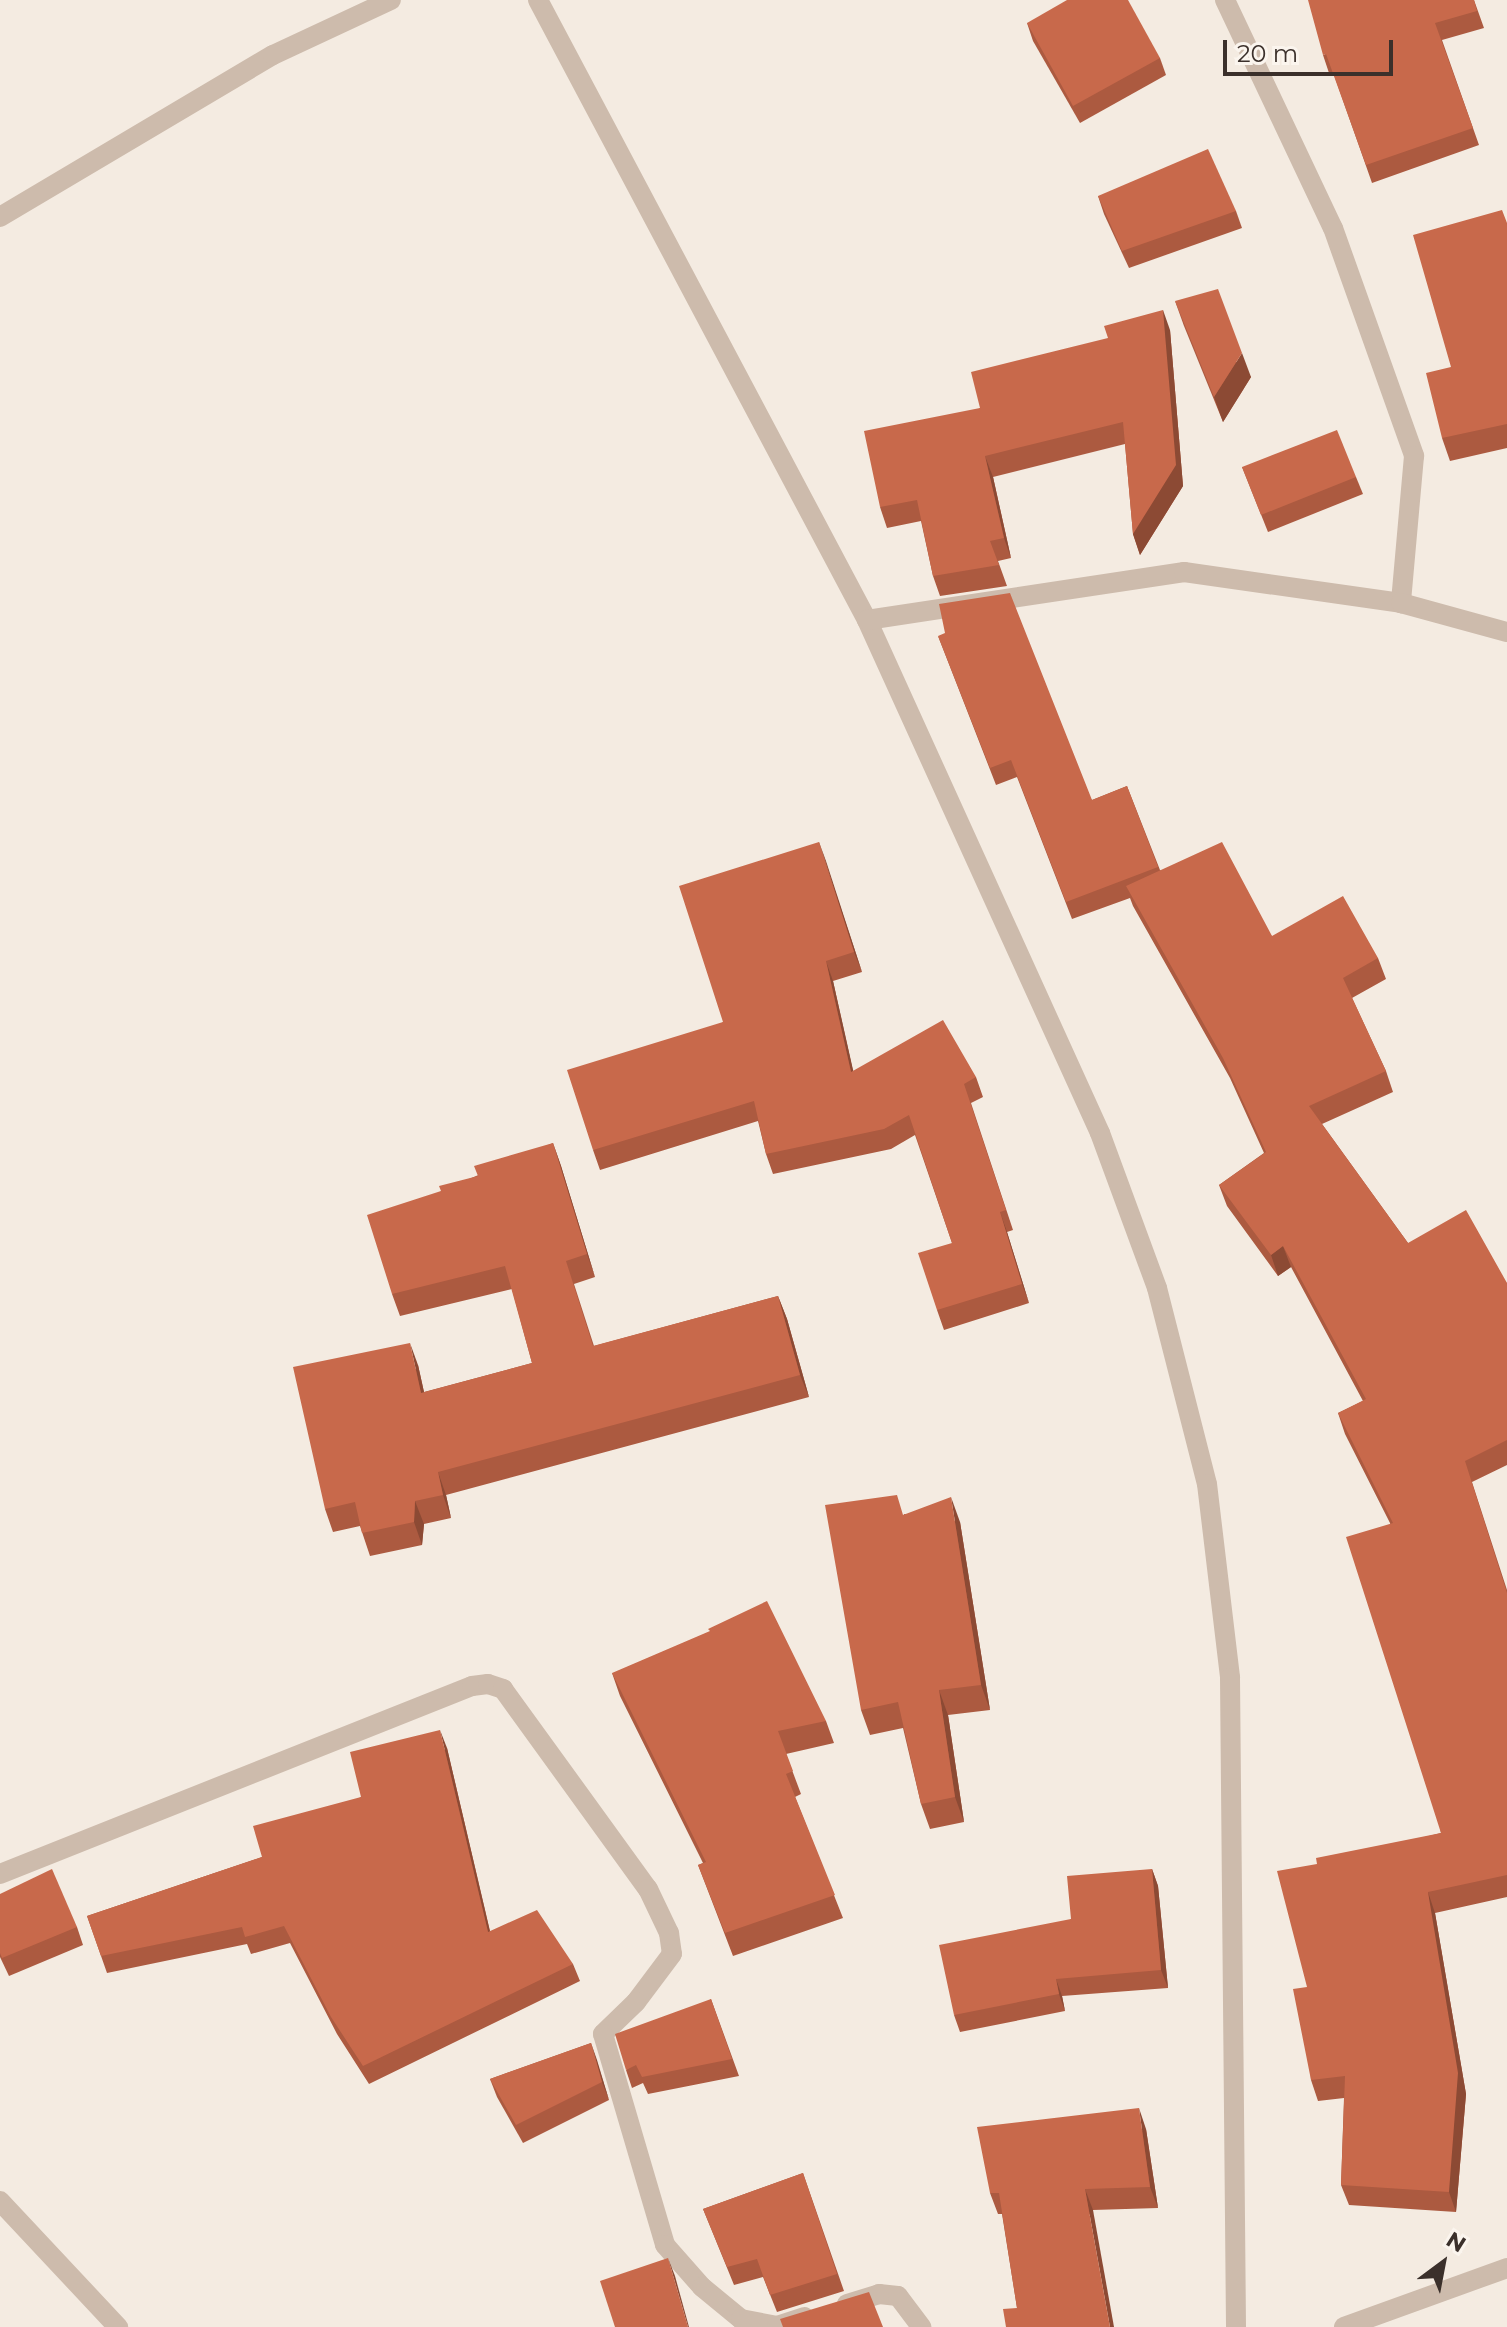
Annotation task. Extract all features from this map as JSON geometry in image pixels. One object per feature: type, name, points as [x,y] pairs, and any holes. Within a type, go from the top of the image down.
[{"type":"street","points":[[0,217],[273,55],[391,0]]},
{"type":"street","points":[[538,0],[867,620],[1100,1133],[1157,1288],[1207,1484],[1230,1678],[1236,2327]]},
{"type":"street","points":[[1225,0],[1333,228],[1414,456],[1401,603]]},
{"type":"street","points":[[867,620],[1184,572],[1401,603],[1507,632]]},
{"type":"street","points":[[0,1874],[472,1686],[488,1684],[503,1689],[648,1889],[669,1933],[672,1954],[636,2002],[603,2034],[665,2245],[702,2287],[741,2319],[777,2326],[879,2294],[898,2296],[921,2327]]},
{"type":"street","points":[[0,2201],[118,2327]]},
{"type":"street","points":[[1344,2327],[1507,2268]]},
{"type":"building","points":[[1067,0],[1128,0],[1160,58],[1073,106],[1027,23]]},
{"type":"building","points":[[1308,0],[1474,0],[1477,11],[1435,23],[1473,128],[1366,165],[1326,54],[1323,55]]},
{"type":"building","points":[[1208,149],[1236,211],[1122,251],[1098,196]]},
{"type":"building","points":[[1502,210],[1507,223],[1507,424],[1442,438],[1426,373],[1451,367],[1413,235]]},
{"type":"building","points":[[1218,289],[1242,353],[1214,397],[1175,301]]},
{"type":"building","points":[[1163,310],[1176,465],[1133,534],[1123,422],[985,456],[1004,538],[990,541],[999,565],[933,576],[917,500],[880,507],[864,431],[980,408],[971,372],[1108,338],[1104,326]]},
{"type":"building","points":[[1337,430],[1356,477],[1261,515],[1242,467]]},
{"type":"building","points":[[1010,593],[1092,800],[1127,786],[1158,867],[1066,902],[1011,760],[990,768],[938,636],[945,633],[939,604]]},
{"type":"building","points":[[819,842],[854,952],[826,961],[851,1072],[943,1020],[976,1077],[964,1084],[1006,1210],[1000,1212],[1022,1284],[937,1310],[918,1253],[952,1243],[909,1115],[884,1129],[766,1154],[754,1101],[593,1150],[567,1070],[723,1022],[679,886]]},
{"type":"building","points":[[1222,842],[1272,936],[1343,896],[1378,958],[1343,978],[1386,1071],[1309,1106],[1408,1243],[1466,1210],[1507,1283],[1507,1440],[1465,1461],[1507,1593],[1507,1875],[1428,1892],[1458,2073],[1449,2192],[1341,2185],[1345,2076],[1311,2080],[1293,1989],[1307,1987],[1277,1871],[1317,1864],[1316,1858],[1441,1833],[1346,1537],[1393,1523],[1338,1413],[1366,1399],[1283,1246],[1271,1255],[1219,1185],[1266,1152],[1223,1058],[1126,886]]},
{"type":"building","points":[[553,1143],[587,1254],[566,1261],[593,1346],[778,1296],[800,1375],[438,1472],[443,1495],[415,1501],[414,1522],[362,1533],[355,1502],[325,1509],[293,1367],[410,1343],[421,1393],[532,1363],[505,1266],[392,1294],[367,1215],[441,1191],[439,1186],[478,1176],[474,1166]]},
{"type":"building","points":[[897,1495],[903,1515],[951,1497],[981,1685],[939,1690],[955,1797],[921,1804],[898,1702],[861,1710],[825,1505]]},
{"type":"building","points":[[767,1601],[826,1721],[778,1731],[793,1771],[786,1774],[835,1895],[725,1933],[698,1865],[706,1862],[612,1673],[710,1631],[708,1629]]},
{"type":"building","points":[[440,1730],[488,1932],[537,1910],[573,1964],[363,2066],[331,2017],[284,1926],[245,1937],[242,1927],[101,1956],[87,1916],[262,1857],[253,1826],[361,1797],[350,1752]]},
{"type":"building","points":[[52,1869],[77,1927],[2,1958],[0,1894]]},
{"type":"building","points":[[1152,1869],[1161,1970],[1056,1979],[1059,1994],[954,2015],[939,1945],[1071,1919],[1067,1876]]},
{"type":"building","points":[[711,1999],[732,2059],[642,2077],[636,2065],[626,2070],[615,2034]]},
{"type":"building","points":[[591,2043],[602,2082],[516,2125],[490,2079]]},
{"type":"building","points":[[1139,2108],[1150,2187],[1085,2189],[1110,2327],[1006,2327],[1003,2309],[1017,2308],[999,2193],[990,2193],[977,2127]]},
{"type":"building","points":[[803,2173],[837,2274],[770,2295],[757,2259],[727,2267],[703,2209]]},
{"type":"building","points":[[668,2258],[688,2327],[615,2327],[600,2281]]},
{"type":"building","points":[[869,2292],[883,2327],[783,2327],[780,2319]]}]
